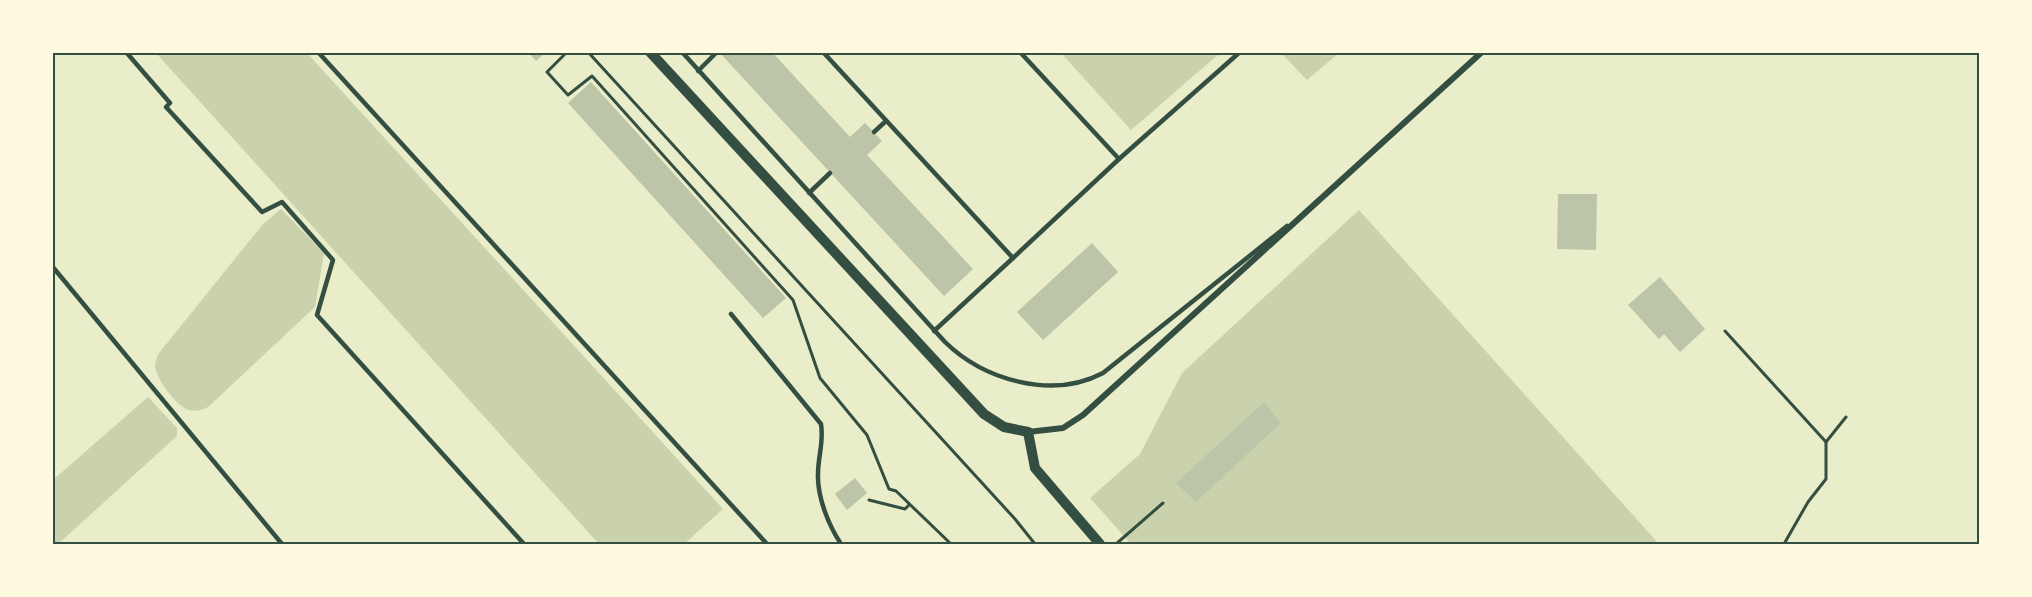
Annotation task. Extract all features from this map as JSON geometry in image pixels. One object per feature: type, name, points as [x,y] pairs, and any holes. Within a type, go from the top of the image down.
[{"type":"street","points":[[650,52],[974,404],[996,423],[1028,432],[1044,432],[1069,426],[1098,402],[1482,52]]},
{"type":"street","points":[[1028,432],[1035,468],[1100,544]]},
{"type":"lane","points":[[126,52],[170,103],[166,107],[262,212],[282,202],[333,260],[317,315],[524,544]]},
{"type":"lane","points":[[318,52],[767,544]]},
{"type":"lane","points":[[682,52],[934,331],[967,361],[993,374],[1039,384],[1083,381],[1103,373],[1308,210]]},
{"type":"lane","points":[[698,71],[717,52]]},
{"type":"lane","points":[[824,52],[1012,258]]},
{"type":"lane","points":[[1020,52],[1119,159]]},
{"type":"lane","points":[[934,331],[1119,159],[1240,52]]},
{"type":"lane","points":[[874,132],[886,121]]},
{"type":"lane","points":[[809,193],[830,173]]},
{"type":"lane","points":[[52,267],[282,544]]},
{"type":"lane","points":[[731,314],[821,424],[824,439],[818,475],[821,498],[841,544]]},
{"type":"path","points":[[567,52],[547,72],[568,96],[592,76],[793,300],[820,378],[867,435],[889,489],[896,491],[951,544]]},
{"type":"path","points":[[588,52],[999,501],[1035,544]]},
{"type":"path","points":[[1725,331],[1826,442]]},
{"type":"path","points":[[1784,544],[1808,502],[1826,479],[1826,442],[1846,417]]},
{"type":"path","points":[[869,500],[905,509],[910,504]]},
{"type":"path","points":[[1116,544],[1163,503]]},
{"type":"green space","points":[[156,53],[307,53],[723,509],[684,544],[599,544]]},
{"type":"green space","points":[[1061,53],[1220,53],[1131,130]]},
{"type":"green space","points":[[1281,53],[1339,53],[1307,80]]},
{"type":"green space","points":[[281,209],[324,253],[315,307],[208,407],[197,411],[184,408],[173,398],[156,372],[155,366],[159,353],[263,224]]},
{"type":"green space","points":[[1359,210],[1659,544],[1131,544],[1090,498],[1140,454],[1182,373]]},
{"type":"green space","points":[[148,397],[177,428],[177,436],[58,544],[53,544],[53,480]]},
{"type":"building","points":[[528,52],[546,52],[536,61]]},
{"type":"building","points":[[719,52],[772,52],[850,137],[865,123],[882,141],[867,155],[973,269],[944,296]]},
{"type":"building","points":[[591,82],[786,298],[763,318],[568,103]]},
{"type":"building","points":[[1558,194],[1597,194],[1596,250],[1557,249]]},
{"type":"building","points":[[1092,243],[1118,272],[1043,340],[1017,312]]},
{"type":"building","points":[[1660,277],[1705,329],[1680,352],[1664,334],[1659,339],[1628,305]]},
{"type":"building","points":[[1264,402],[1281,423],[1196,502],[1176,483]]},
{"type":"building","points":[[855,478],[867,493],[847,510],[835,494]]}]
